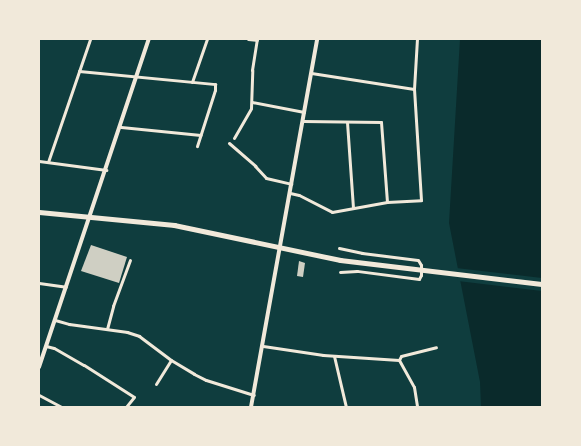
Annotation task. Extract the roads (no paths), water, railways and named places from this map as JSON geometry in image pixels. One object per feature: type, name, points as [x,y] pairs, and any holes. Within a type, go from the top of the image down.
[{"type":"main road","points":[[39,212],[174,225],[340,260],[542,284]]},
{"type":"street","points":[[48,162],[90,39]]},
{"type":"street","points":[[39,367],[121,127],[149,39]]},
{"type":"street","points":[[192,82],[207,39]]},
{"type":"street","points":[[234,138],[245,121],[252,102],[251,81],[257,39],[248,39]]},
{"type":"street","points":[[251,407],[281,247],[317,39]]},
{"type":"street","points":[[290,193],[299,195],[332,212],[387,202],[421,200],[414,89],[417,39]]},
{"type":"street","points":[[79,71],[136,78],[215,84],[215,90],[197,146]]},
{"type":"street","points":[[311,73],[414,89]]},
{"type":"street","points":[[252,102],[304,112]]},
{"type":"street","points":[[303,121],[381,122],[387,202]]},
{"type":"street","points":[[347,122],[353,207]]},
{"type":"street","points":[[121,127],[201,135]]},
{"type":"street","points":[[229,143],[266,178],[292,184]]},
{"type":"street","points":[[39,161],[106,170]]},
{"type":"street","points":[[339,248],[362,253],[418,260],[421,265],[422,275],[419,279],[357,271],[340,272]]},
{"type":"street","points":[[108,329],[113,306],[130,260]]},
{"type":"street","points":[[39,283],[66,287]]},
{"type":"street","points":[[55,320],[70,324],[128,332],[139,336],[171,360],[206,380],[254,395]]},
{"type":"street","points":[[46,346],[54,348],[84,365],[134,397],[126,407]]},
{"type":"street","points":[[263,346],[334,356],[399,360]]},
{"type":"street","points":[[399,360],[401,356],[436,347]]},
{"type":"street","points":[[334,356],[346,407]]},
{"type":"street","points":[[156,384],[171,360]]},
{"type":"street","points":[[399,360],[414,387],[417,407]]},
{"type":"street","points":[[39,395],[62,407]]},
{"type":"water","points":[[460,39],[542,39],[542,407],[481,407],[480,382],[449,223]]}]
